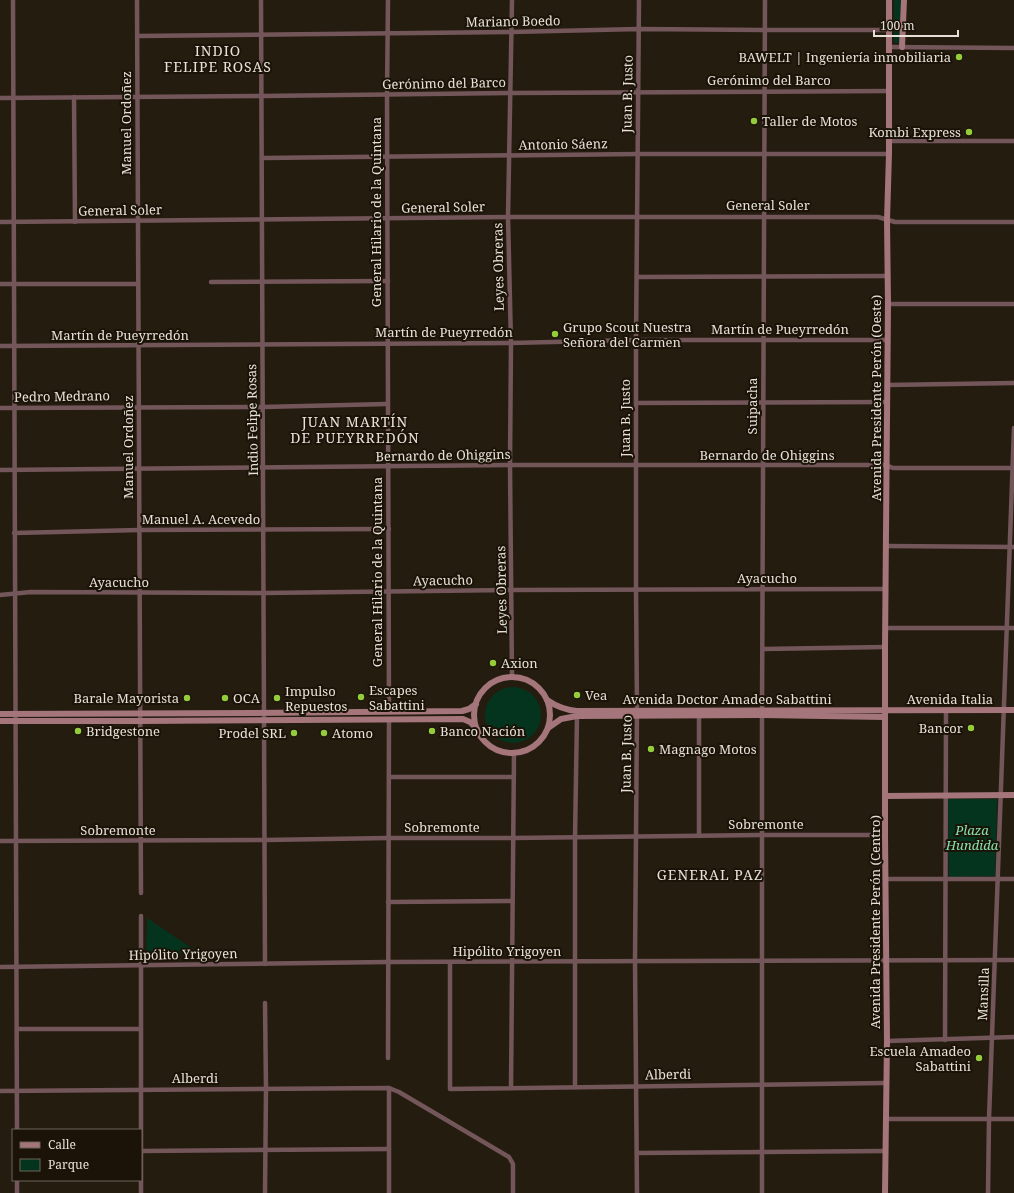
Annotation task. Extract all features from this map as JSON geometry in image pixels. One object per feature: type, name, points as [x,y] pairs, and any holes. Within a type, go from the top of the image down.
[{"type":"main road","name":"Avenida Presidente Perón (Oeste)","points":[[885,796],[888,304],[887,220],[890,0]]},
{"type":"main road","points":[[902,47],[904,0]]},
{"type":"main road","points":[[0,721],[17,717],[140,714],[463,719],[470,722],[477,729],[483,739],[492,746],[502,751],[514,753],[525,751],[543,738],[548,728],[550,719],[550,709],[547,700],[542,691],[533,683],[523,678],[512,677],[500,679],[490,684],[481,693],[476,704],[475,717],[477,729]]},
{"type":"main road","name":"Avenida Doctor Amadeo Sabattini","points":[[547,700],[555,706],[569,710],[699,715],[762,713]]},
{"type":"main road","points":[[0,714],[17,717],[140,722],[389,712],[462,711],[470,709],[476,704]]},
{"type":"main road","name":"Avenida Italia","points":[[885,713],[946,710],[1014,710]]},
{"type":"main road","name":"Avenida Doctor Amadeo Sabattini","points":[[548,728],[561,719],[577,716],[637,713],[885,713]]},
{"type":"main road","points":[[885,796],[1014,795]]},
{"type":"main road","name":"Avenida Presidente Perón (Centro)","points":[[885,796],[885,1193]]},
{"type":"street","points":[[13,0],[13,346],[18,967],[17,1129]]},
{"type":"street","name":"Manuel Ordoñez","points":[[137,0],[141,893]]},
{"type":"street","name":"Indio Felipe Rosas","points":[[261,0],[266,840],[265,964]]},
{"type":"street","name":"General Hilario de la Quintana","points":[[388,0],[387,404],[389,712]]},
{"type":"street","name":"Leyes Obreras","points":[[512,0],[508,217],[511,343],[510,465],[512,677]]},
{"type":"street","name":"Juan B. Justo","points":[[637,1193],[635,961],[637,713],[636,340],[639,0]]},
{"type":"street","name":"Suipacha","points":[[762,1193],[761,835],[764,340],[763,92],[765,0]]},
{"type":"street","name":"Mariano Boedo","points":[[137,36],[511,32],[639,29],[890,30]]},
{"type":"street","points":[[890,47],[1014,48]]},
{"type":"street","name":"Gerónimo del Barco","points":[[0,98],[511,92],[889,91]]},
{"type":"street","points":[[74,97],[75,222]]},
{"type":"street","points":[[889,141],[1014,141]]},
{"type":"street","name":"Antonio Sáenz","points":[[262,158],[638,154],[889,154]]},
{"type":"street","name":"General Soler","points":[[0,222],[637,216],[878,216],[895,222],[1014,222]]},
{"type":"street","points":[[637,277],[888,276]]},
{"type":"street","points":[[211,282],[388,281]]},
{"type":"street","points":[[0,284],[138,284]]},
{"type":"street","points":[[888,304],[1014,304]]},
{"type":"street","name":"Martín de Pueyrredón","points":[[0,346],[511,343],[636,340],[887,340]]},
{"type":"street","points":[[887,385],[1014,383]]},
{"type":"street","points":[[636,402],[887,402]]},
{"type":"street","name":"Pedro Medrano","points":[[0,408],[138,406],[263,407],[387,404]]},
{"type":"street","name":"Mansilla","points":[[988,1193],[989,1119],[1007,628],[1012,547],[1014,428]]},
{"type":"street","name":"Bernardo de Ohiggins","points":[[0,470],[510,465],[886,465],[893,468],[1013,468]]},
{"type":"street","name":"Manuel A. Acevedo","points":[[14,533],[139,530],[389,529]]},
{"type":"street","points":[[886,546],[1012,547]]},
{"type":"street","name":"Ayacucho","points":[[0,595],[31,592],[264,593],[512,590],[886,589]]},
{"type":"street","points":[[885,628],[1014,628]]},
{"type":"street","points":[[763,649],[885,647]]},
{"type":"street","points":[[945,1040],[946,710]]},
{"type":"street","points":[[699,715],[699,836]]},
{"type":"street","points":[[575,1087],[575,838],[577,716]]},
{"type":"street","points":[[388,1058],[389,719]]},
{"type":"street","points":[[511,1088],[514,753]]},
{"type":"street","points":[[389,777],[513,777]]},
{"type":"street","name":"Sobremonte","points":[[0,841],[885,835]]},
{"type":"street","points":[[885,879],[1014,879]]},
{"type":"street","points":[[388,902],[512,901]]},
{"type":"street","points":[[141,916],[141,1129]]},
{"type":"street","name":"Hipólito Yrigoyen","points":[[0,967],[388,962],[512,963],[761,960],[1014,960]]},
{"type":"street","name":"Alberdi","points":[[450,963],[450,1089],[885,1083]]},
{"type":"street","points":[[265,1003],[265,1193]]},
{"type":"street","points":[[18,1029],[141,1029]]},
{"type":"street","points":[[886,1041],[1014,1037]]},
{"type":"street","points":[[390,1193],[389,1088],[399,1092],[509,1157],[513,1164],[513,1193]]},
{"type":"street","name":"Alberdi","points":[[0,1091],[389,1088]]},
{"type":"street","points":[[886,1119],[1014,1119]]},
{"type":"street","points":[[142,1151],[389,1149]]},
{"type":"street","points":[[637,1153],[885,1151]]},
{"type":"street","points":[[17,1181],[17,1193]]},
{"type":"street","points":[[141,1181],[141,1193]]},
{"type":"green space","points":[[894,0],[901,0],[899,43],[894,42]]},
{"type":"green space","points":[[513,687],[524,689],[533,695],[539,704],[541,715],[539,726],[533,735],[524,741],[513,743],[502,741],[493,735],[487,726],[485,715],[487,704],[493,695],[502,689]]},
{"type":"green space","name":"Plaza Hundida","points":[[948,799],[997,799],[995,876],[949,877]]},
{"type":"green space","points":[[147,918],[199,953],[146,954]]},
{"type":"place","name":"BAWELT | Ingeniería inmobiliaria","points":[[959,57]]},
{"type":"place","name":"Taller de Motos","points":[[754,121]]},
{"type":"place","name":"Kombi Express","points":[[969,132]]},
{"type":"place","name":"Grupo Scout Nuestra Señora del Carmen","points":[[555,334]]},
{"type":"place","name":"Axion","points":[[493,663]]},
{"type":"place","name":"Vea","points":[[577,695]]},
{"type":"place","name":"Escapes Sabattini","points":[[361,697]]},
{"type":"place","name":"Barale Mayorista","points":[[187,698]]},
{"type":"place","name":"OCA","points":[[225,698]]},
{"type":"place","name":"Impulso Repuestos","points":[[277,698]]},
{"type":"place","name":"Bancor","points":[[971,728]]},
{"type":"place","name":"Bridgestone","points":[[78,731]]},
{"type":"place","name":"Banco Nación","points":[[432,731]]},
{"type":"place","name":"Prodel SRL","points":[[294,733]]},
{"type":"place","name":"Atomo","points":[[324,733]]},
{"type":"place","name":"Magnago Motos","points":[[651,749]]},
{"type":"place","name":"Escuela Amadeo Sabattini","points":[[979,1058]]},
{"type":"district","name":"INDIO FELIPE ROSAS","points":[[218,60]]},
{"type":"district","name":"JUAN MARTÍN DE PUEYRREDÓN","points":[[355,430]]},
{"type":"district","name":"GENERAL PAZ","points":[[710,875]]}]
